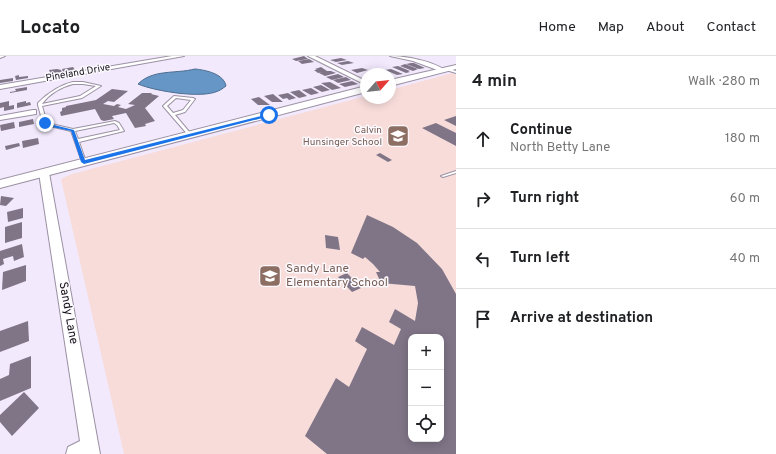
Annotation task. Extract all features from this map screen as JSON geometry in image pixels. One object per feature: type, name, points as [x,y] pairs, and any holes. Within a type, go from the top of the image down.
[{"type":"street","name":"Pineland Drive","points":[[0,87],[121,63],[181,56]]},
{"type":"street","points":[[311,56],[360,80]]},
{"type":"street","points":[[393,56],[418,61],[445,70]]},
{"type":"street","points":[[396,82],[456,67]]},
{"type":"street","points":[[0,184],[360,91]]},
{"type":"street","points":[[0,118],[34,112]]},
{"type":"street","name":"Sandy Lane","points":[[44,173],[85,451]]},
{"type":"lane","points":[[445,70],[456,72]]},
{"type":"lane","points":[[40,105],[82,97],[99,86],[77,83],[68,84],[44,98],[40,103],[40,105],[46,124],[73,130],[115,122],[122,131],[76,141]]},
{"type":"lane","points":[[172,115],[184,111],[193,100],[174,97],[165,106],[172,115],[190,135]]},
{"type":"lane","points":[[73,130],[84,162]]},
{"type":"lane","points":[[443,176],[456,172]]},
{"type":"shaded area","name":"Sandy Lane Elementary School","points":[[452,73],[456,75],[456,454],[124,454],[61,179],[72,174],[360,98],[360,104],[396,104],[396,88]]},
{"type":"water","points":[[195,69],[214,73],[222,78],[226,86],[219,91],[211,93],[190,94],[155,89],[138,84],[144,79],[157,74]]},
{"type":"building","points":[[304,56],[308,59],[296,61],[292,59]]},
{"type":"building","points":[[341,58],[347,60],[336,62],[330,60]]},
{"type":"building","points":[[309,59],[314,62],[302,64],[298,61]]},
{"type":"building","points":[[348,61],[354,63],[342,65],[337,63]]},
{"type":"building","points":[[411,63],[425,68],[419,69],[406,64]]},
{"type":"building","points":[[405,64],[418,69],[413,71],[400,66]]},
{"type":"building","points":[[398,66],[410,72],[406,73],[392,67]]},
{"type":"building","points":[[73,67],[75,70],[63,72],[62,69]]},
{"type":"building","points":[[321,67],[327,71],[336,73],[325,76],[319,73],[323,72],[318,73],[314,70]]},
{"type":"building","points":[[360,68],[360,72],[357,73],[351,70]]},
{"type":"building","points":[[49,70],[61,70],[62,72],[51,74]]},
{"type":"building","points":[[396,71],[403,74],[397,75]]},
{"type":"building","points":[[338,74],[344,77],[332,80],[326,77]]},
{"type":"building","points":[[19,75],[19,77],[28,76],[28,78],[16,80],[15,76]]},
{"type":"building","points":[[346,77],[351,80],[338,83],[333,80]]},
{"type":"building","points":[[13,78],[13,81],[0,83],[0,80]]},
{"type":"building","points":[[352,81],[358,84],[345,87],[339,84]]},
{"type":"building","points":[[330,82],[341,88],[332,90],[321,83]]},
{"type":"building","points":[[321,85],[330,90],[322,92],[313,87]]},
{"type":"building","points":[[27,87],[27,90],[10,93],[16,91],[15,89]]},
{"type":"building","points":[[311,88],[319,93],[311,95],[302,90]]},
{"type":"building","points":[[112,89],[128,91],[114,102],[108,101],[103,104],[114,106],[117,104],[121,105],[118,107],[126,109],[135,105],[128,104],[142,93],[152,93],[151,94],[159,96],[145,108],[155,121],[145,124],[146,126],[135,128],[126,113],[112,116],[114,119],[104,121],[101,120],[95,109],[61,116],[60,112],[62,111],[62,108],[96,100]]},
{"type":"building","points":[[299,90],[307,96],[299,98],[290,92]]},
{"type":"building","points":[[288,93],[296,98],[289,100],[287,98],[283,99],[278,95]]},
{"type":"building","points":[[273,94],[283,102],[272,102],[264,96]]},
{"type":"building","points":[[259,97],[270,105],[258,105],[251,99]]},
{"type":"building","points":[[9,101],[9,106],[14,105],[14,109],[4,111],[4,107],[0,108],[0,103]]},
{"type":"building","points":[[26,101],[26,103],[30,102],[31,105],[17,108],[17,103]]},
{"type":"building","points":[[456,116],[456,126],[444,120]]},
{"type":"building","points":[[33,119],[34,124],[19,127],[19,122]]},
{"type":"building","points":[[14,122],[15,128],[1,131],[0,125]]},
{"type":"building","points":[[436,123],[456,133],[456,146],[422,128]]},
{"type":"building","points":[[38,138],[39,144],[23,148],[22,141]]},
{"type":"building","points":[[19,143],[20,146],[6,150],[5,146]]},
{"type":"building","points":[[380,153],[392,160],[388,162],[376,155]]},
{"type":"building","points":[[1,196],[14,198],[6,206],[0,205]]},
{"type":"building","points":[[23,208],[23,218],[8,222],[7,212]]},
{"type":"building","points":[[367,215],[393,227],[417,243],[442,269],[456,294],[456,454],[327,454],[305,436],[336,378],[349,387],[367,349],[355,341],[362,327],[394,345],[401,329],[389,322],[395,309],[415,321],[418,303],[415,286],[381,283],[376,272],[380,272],[365,257],[363,259],[351,253]]},
{"type":"building","points":[[22,222],[22,238],[5,243],[5,227]]},
{"type":"building","points":[[325,235],[338,237],[340,250],[326,248]]},
{"type":"building","points":[[22,244],[24,257],[14,261],[13,256],[3,259],[4,264],[0,266],[0,251]]},
{"type":"building","points":[[26,265],[26,281],[2,290],[3,272]]},
{"type":"building","points":[[347,273],[361,288],[352,292],[338,277]]},
{"type":"building","points":[[28,321],[29,341],[0,352],[0,331]]},
{"type":"building","points":[[31,356],[31,388],[0,401],[0,379],[9,375],[10,364]]},
{"type":"building","points":[[24,392],[39,408],[12,436],[0,422],[0,415]]},
{"type":"place","name":"Calvin Hunsinger School","points":[[398,136]]},
{"type":"place","name":"Sandy Lane Elementary School","points":[[270,276]]},
{"type":"route","points":[[45,123],[73,130],[84,162],[269,115]]}]
